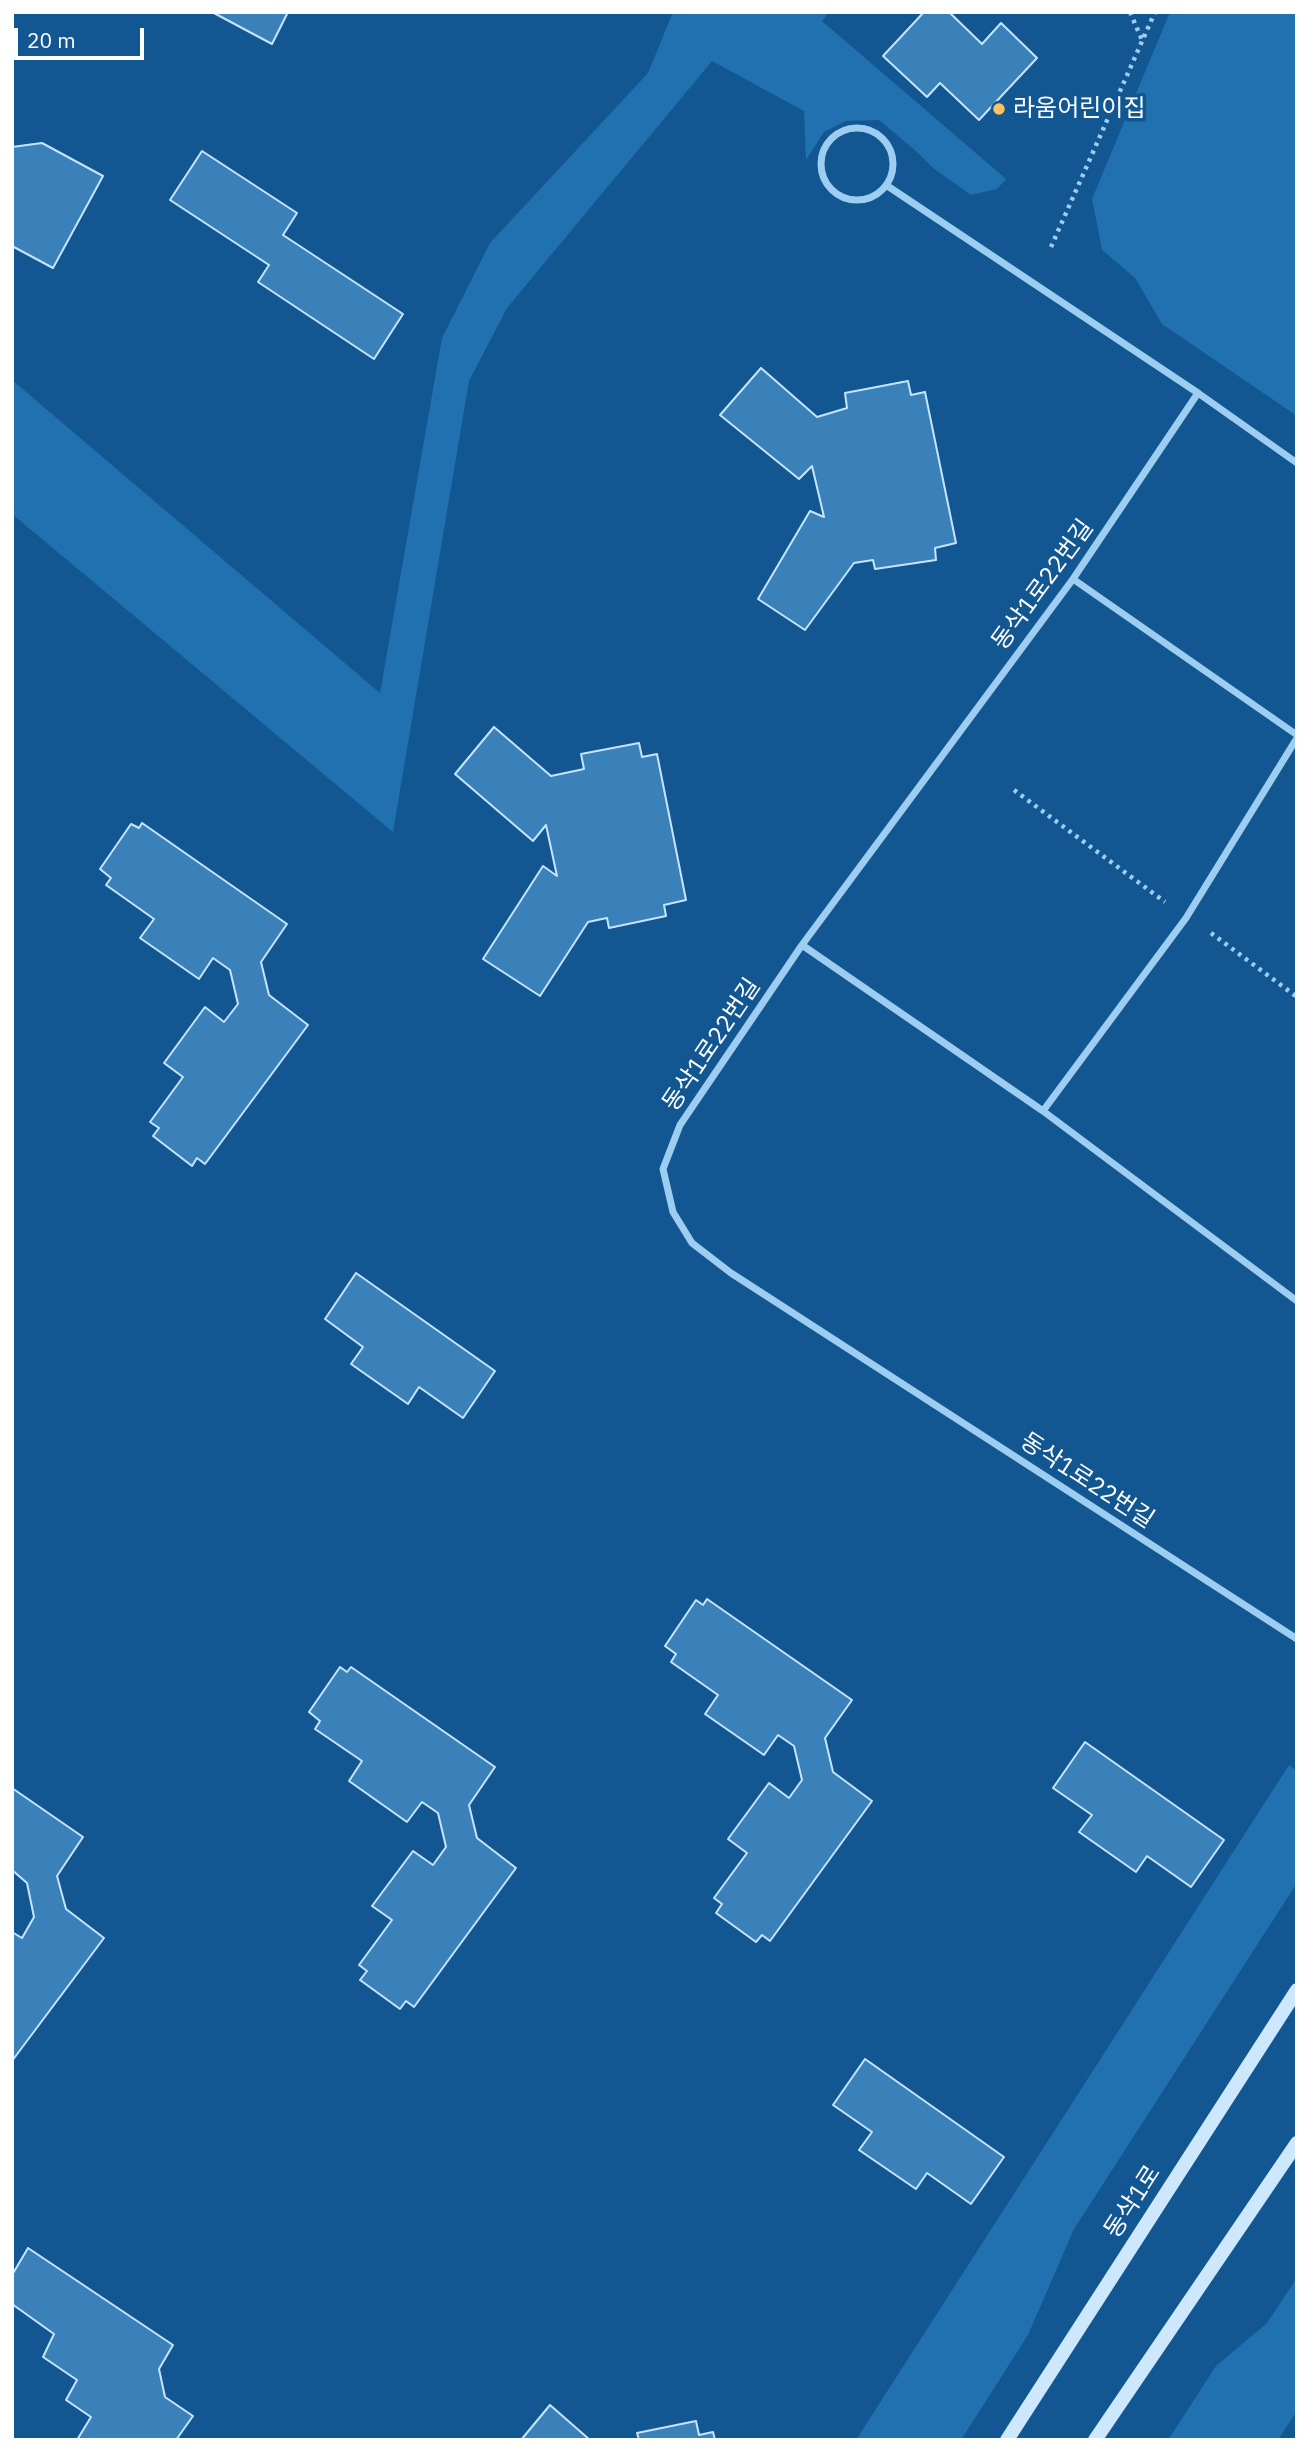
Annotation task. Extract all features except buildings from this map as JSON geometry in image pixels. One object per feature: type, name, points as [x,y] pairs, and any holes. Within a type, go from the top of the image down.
[{"type":"street","points":[[861,128],[873,131],[890,148],[894,160],[886,185],[870,198],[858,200],[835,193],[822,173],[823,149],[839,132],[861,128]]},
{"type":"street","points":[[886,185],[1198,393],[1297,463]]},
{"type":"street","name":"동삭1로22번길","points":[[1198,393],[1073,579],[802,945],[680,1125],[663,1169],[673,1212],[692,1243],[731,1273],[1297,1639]]},
{"type":"street","points":[[1043,1111],[1186,918],[1297,736],[1073,579]]},
{"type":"street","points":[[802,945],[1043,1111],[1297,1301]]},
{"type":"street","name":"동삭1로","points":[[1007,2440],[1297,1990]]},
{"type":"street","points":[[1095,2440],[1297,2143]]},
{"type":"path","points":[[1130,12],[1143,41]]},
{"type":"path","points":[[1051,247],[1155,12]]},
{"type":"path","points":[[1014,790],[1166,903]]},
{"type":"path","points":[[1211,933],[1297,997]]},
{"type":"shaded area","points":[[673,12],[829,12],[822,21],[1006,179],[997,189],[971,195],[933,168],[879,120],[846,121],[824,132],[806,160],[804,111],[712,61],[507,308],[469,381],[393,832],[12,514],[12,380],[380,693],[442,338],[490,243],[648,73]]},
{"type":"shaded area","points":[[1170,12],[1297,12],[1297,416],[1162,324],[1135,278],[1102,250],[1092,199]]},
{"type":"shaded area","points":[[1289,1765],[1297,1771],[1297,1883],[1074,2229],[1028,2335],[961,2440],[856,2440]]},
{"type":"shaded area","points":[[1297,2278],[1297,2411],[1278,2440],[1168,2440],[1216,2366],[1267,2323]]},
{"type":"place","name":"라움어린이집","points":[[999,109]]}]
